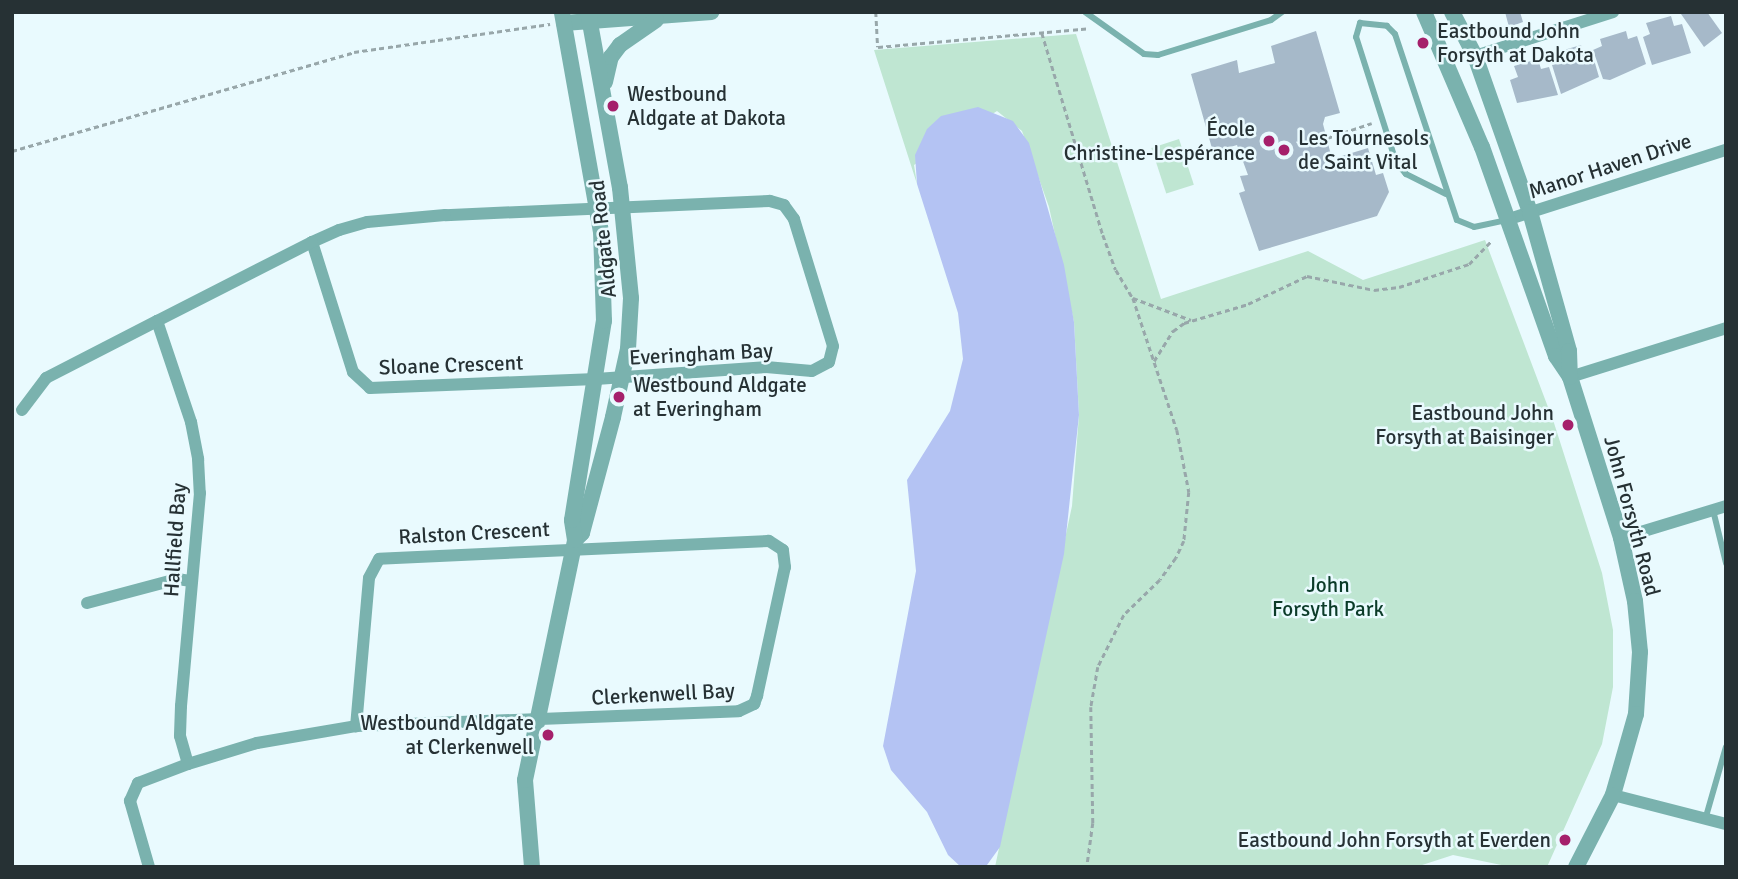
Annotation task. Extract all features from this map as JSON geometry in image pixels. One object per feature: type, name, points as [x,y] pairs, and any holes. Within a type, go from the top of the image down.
[{"type":"street","points":[[648,12],[666,16]]},
{"type":"street","points":[[563,18],[666,16],[712,12]]},
{"type":"street","name":"John Forsyth Road","points":[[1424,12],[1482,147],[1556,356],[1570,377]]},
{"type":"street","name":"John Forsyth Road","points":[[1452,12],[1475,57],[1530,212],[1569,351],[1570,377],[1621,538],[1635,601],[1640,682],[1630,743],[1613,794],[1576,867]]},
{"type":"street","points":[[1475,57],[1613,12]]},
{"type":"street","points":[[603,92],[606,71],[620,45],[641,27],[666,16]]},
{"type":"street","name":"Aldgate Road","points":[[532,867],[525,780],[574,544],[586,522],[610,379],[605,288],[610,208],[603,92],[589,17]]},
{"type":"street","name":"Aldgate Road","points":[[563,18],[631,298],[572,520],[574,544]]},
{"type":"street","name":"Manor Haven Drive","points":[[1506,220],[1726,150]]},
{"type":"street","name":"Everingham Bay","points":[[610,208],[770,201],[784,205],[794,219],[833,346],[829,362],[812,371],[766,367],[610,379]]},
{"type":"street","points":[[22,410],[46,378],[339,230],[391,218],[610,208]]},
{"type":"street","name":"Sloane Crescent","points":[[312,242],[353,372],[362,384],[385,389],[610,379]]},
{"type":"street","name":"Hallfield Bay","points":[[158,321],[191,422],[198,459],[200,494],[180,736],[188,764]]},
{"type":"street","points":[[1570,377],[1726,328]]},
{"type":"street","points":[[1621,538],[1719,508]]},
{"type":"street","name":"Clerkenwell Bay","points":[[536,719],[747,709],[757,696],[785,567],[783,550],[769,541],[574,544]]},
{"type":"street","name":"Ralston Crescent","points":[[356,726],[369,578],[379,559],[574,544]]},
{"type":"street","points":[[87,603],[177,579],[192,581]]},
{"type":"street","points":[[149,867],[130,801],[138,783],[257,743],[356,726],[536,719]]},
{"type":"street","points":[[1613,794],[1726,824]]},
{"type":"lane","points":[[1085,12],[1144,54],[1158,55],[1271,20],[1282,12]]},
{"type":"lane","points":[[1446,194],[1398,167],[1356,37],[1357,26],[1363,22],[1387,26],[1395,34],[1454,217],[1465,225],[1479,227],[1506,220]]},
{"type":"lane","points":[[1719,508],[1726,563]]},
{"type":"lane","points":[[1705,820],[1726,747]]},
{"type":"path","points":[[877,12],[878,47],[1089,28]]},
{"type":"path","points":[[12,151],[354,52],[563,18]]},
{"type":"path","points":[[1042,33],[1103,235],[1116,270],[1133,298],[1182,447],[1189,512],[1176,558],[1160,580],[1124,615],[1098,667],[1091,707],[1093,823],[1087,867]]},
{"type":"path","points":[[1327,138],[1382,120]]},
{"type":"path","points":[[1154,362],[1173,331],[1194,320],[1248,304],[1307,276],[1374,290],[1399,287],[1469,264],[1492,240]]},
{"type":"path","points":[[1133,298],[1194,320]]},
{"type":"green space","name":"John Forsyth Park","points":[[1076,34],[1161,299],[1308,251],[1363,280],[1485,240],[1554,423],[1602,573],[1613,630],[1613,687],[1602,744],[1547,867],[1511,867],[1453,855],[1416,867],[995,867],[1072,506],[1079,415],[1074,322],[1049,207],[1022,131],[997,111],[914,165],[917,184],[874,50]]},
{"type":"green space","points":[[1179,139],[1194,185],[1166,194],[1151,148]]},
{"type":"water","points":[[978,107],[1013,121],[1029,143],[1064,265],[1074,322],[1079,415],[1064,554],[1000,847],[987,865],[961,867],[948,855],[927,812],[891,770],[883,746],[916,571],[907,480],[950,411],[963,359],[958,313],[917,184],[915,155],[927,129],[941,116]]},
{"type":"building","points":[[1505,12],[1520,12],[1523,22],[1509,27]]},
{"type":"building","points":[[1707,12],[1722,33],[1704,47],[1681,14]]},
{"type":"building","points":[[1671,16],[1674,26],[1682,24],[1691,53],[1652,65],[1643,37],[1650,34],[1646,23]]},
{"type":"building","name":"École Christine-Lespérance","points":[[1316,31],[1340,113],[1325,117],[1323,124],[1332,159],[1368,148],[1376,175],[1383,173],[1389,192],[1377,216],[1259,251],[1239,193],[1245,191],[1240,176],[1248,175],[1237,145],[1213,152],[1191,74],[1237,60],[1239,73],[1275,63],[1271,46]]},
{"type":"building","points":[[1626,31],[1628,39],[1637,36],[1646,64],[1610,80],[1603,79],[1593,50],[1602,46],[1600,39]]},
{"type":"building","points":[[1581,45],[1584,55],[1592,53],[1599,77],[1561,94],[1552,65],[1560,63],[1557,52]]},
{"type":"building","points":[[1538,59],[1541,69],[1549,67],[1558,95],[1517,103],[1510,80],[1518,77],[1514,66]]},
{"type":"place","name":"Eastbound John Forsyth at Dakota","points":[[1423,43]]},
{"type":"place","name":"Westbound Aldgate at Dakota","points":[[613,106]]},
{"type":"place","name":"École Christine-Lespérance","points":[[1269,141]]},
{"type":"place","name":"Les Tournesols de Saint Vital","points":[[1284,150]]},
{"type":"place","name":"Westbound Aldgate at Everingham","points":[[619,397]]},
{"type":"place","name":"Eastbound John Forsyth at Baisinger","points":[[1568,425]]},
{"type":"place","name":"Westbound Aldgate at Clerkenwell","points":[[548,735]]},
{"type":"place","name":"Eastbound John Forsyth at Everden","points":[[1565,840]]}]
